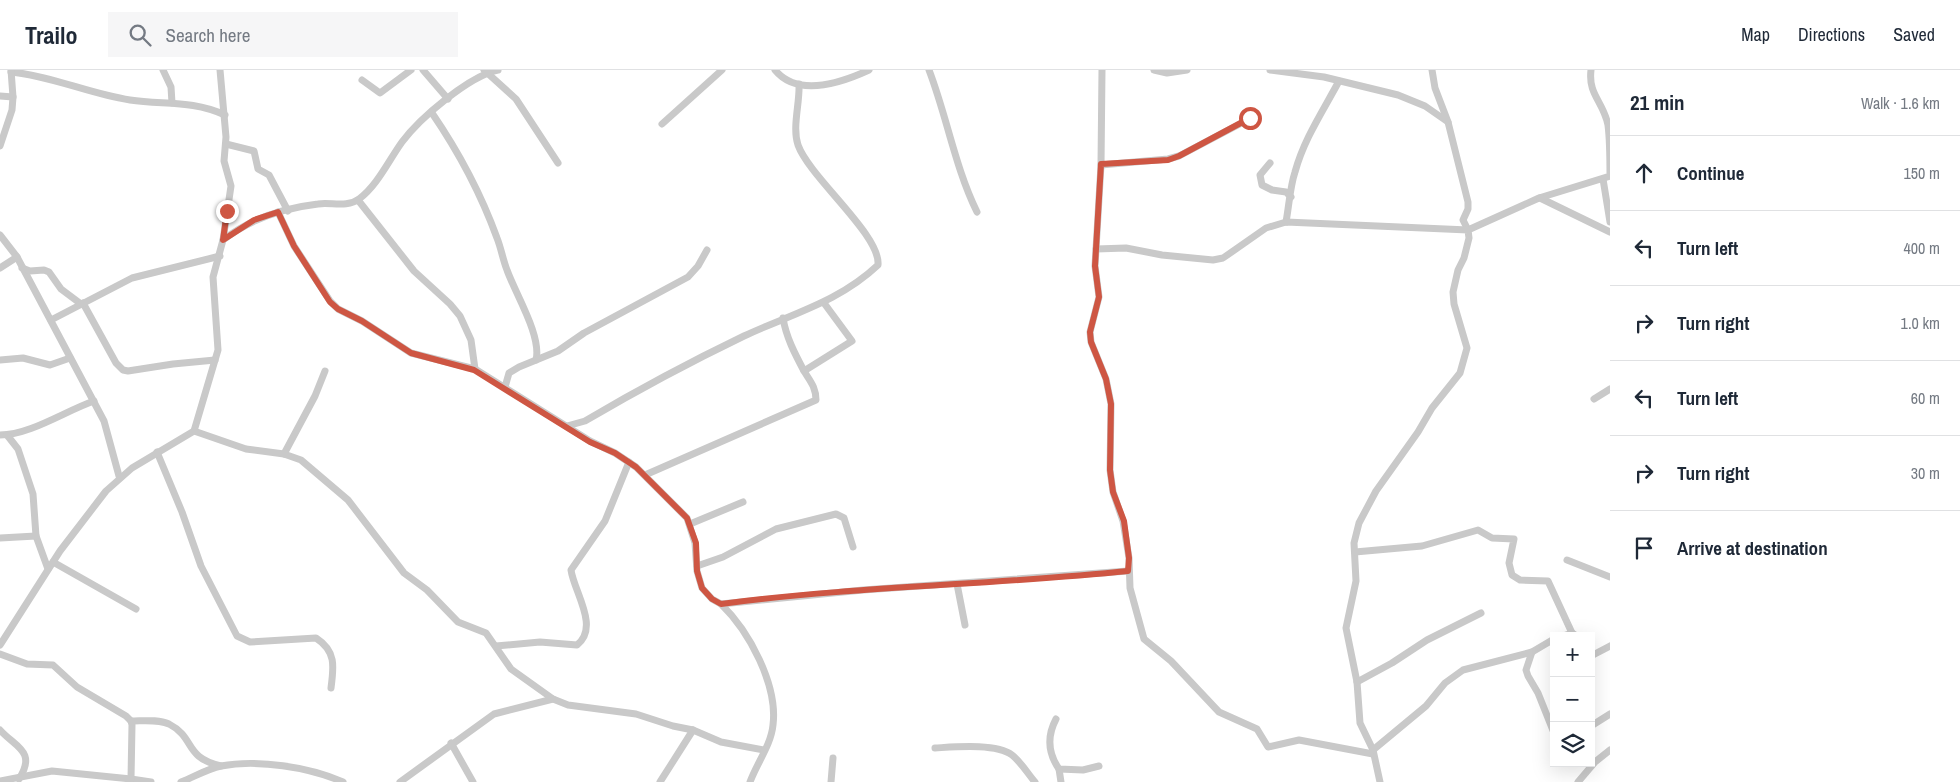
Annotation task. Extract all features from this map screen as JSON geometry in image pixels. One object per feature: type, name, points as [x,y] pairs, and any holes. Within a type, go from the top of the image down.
[{"type":"street","points":[[163,70],[171,88],[172,103]]},
{"type":"street","points":[[0,644],[53,562],[106,490],[120,476],[194,430],[215,360],[218,340],[213,283],[223,240],[231,186],[224,161],[226,144],[220,70]]},
{"type":"street","points":[[362,80],[380,93],[411,70]]},
{"type":"street","points":[[423,70],[448,99]]},
{"type":"street","points":[[223,240],[254,220],[278,212],[317,204],[344,204],[358,200],[376,181],[406,137],[448,99],[485,71],[498,70]]},
{"type":"street","points":[[662,124],[722,70]]},
{"type":"street","points":[[775,70],[799,84],[829,84],[869,70]]},
{"type":"street","points":[[929,70],[943,110],[952,148],[977,212]]},
{"type":"street","points":[[1102,70],[1101,164],[1095,272],[1099,297],[1092,319],[1091,342],[1106,379],[1111,404],[1110,470],[1113,492],[1124,521],[1129,558],[1130,588],[1144,639],[1171,661],[1219,712],[1252,726],[1268,747],[1298,740],[1373,752]]},
{"type":"street","points":[[1154,70],[1167,73],[1188,70]]},
{"type":"street","points":[[1270,70],[1300,72],[1398,95],[1425,106],[1448,122]]},
{"type":"street","points":[[1380,782],[1373,752],[1360,723],[1357,682],[1346,628],[1356,581],[1355,552],[1359,523],[1365,509],[1418,432],[1432,408],[1460,372],[1466,348],[1453,292],[1469,238],[1468,230],[1463,220],[1468,208],[1467,196],[1448,122],[1434,88],[1432,70]]},
{"type":"street","points":[[1096,249],[1126,248],[1162,255],[1212,260],[1223,258],[1266,228],[1286,222],[1468,230],[1539,198],[1610,176],[1610,133],[1603,109],[1590,88],[1591,70]]},
{"type":"street","points":[[0,146],[12,110],[11,71],[60,80],[130,100],[207,107],[224,115]]},
{"type":"street","points":[[485,71],[516,99],[558,163]]},
{"type":"street","points":[[1286,222],[1294,174],[1307,138],[1339,81]]},
{"type":"street","points":[[567,426],[585,421],[694,362],[783,318],[824,303],[843,293],[878,266],[879,257],[849,214],[806,159],[798,144],[799,84]]},
{"type":"street","points":[[0,96],[13,97]]},
{"type":"street","points":[[432,113],[445,132],[488,215],[538,350],[536,360]]},
{"type":"street","points":[[1101,164],[1168,160],[1250,118]]},
{"type":"street","points":[[226,144],[254,151],[258,169],[269,175],[288,211]]},
{"type":"street","points":[[1270,163],[1260,175],[1262,185],[1272,190],[1286,192],[1291,197]]},
{"type":"street","points":[[1603,179],[1610,222]]},
{"type":"street","points":[[1539,198],[1610,232]]},
{"type":"street","points":[[358,200],[414,271],[450,304],[460,316],[471,340],[474,370]]},
{"type":"street","points":[[278,212],[294,246],[335,307],[389,337],[411,353],[474,370],[505,387],[629,462],[682,511],[690,524],[696,543],[697,566],[702,588],[733,616],[754,648],[770,690],[773,725],[750,782]]},
{"type":"street","points":[[0,235],[17,258],[94,401],[109,435],[120,476]]},
{"type":"street","points":[[505,387],[510,373],[558,351],[584,332],[688,277],[698,266],[707,250]]},
{"type":"street","points":[[51,320],[132,278],[220,256]]},
{"type":"street","points":[[0,268],[17,258]]},
{"type":"street","points":[[22,268],[30,271],[44,270],[49,272],[61,289],[82,304],[116,363],[123,370],[128,371],[215,360]]},
{"type":"street","points":[[804,372],[852,341],[824,303]]},
{"type":"street","points":[[645,475],[816,400],[813,384],[804,372],[787,335],[783,318]]},
{"type":"street","points":[[0,360],[23,358],[50,365],[70,358]]},
{"type":"street","points":[[284,454],[315,396],[325,371]]},
{"type":"street","points":[[1594,399],[1610,389]]},
{"type":"street","points":[[4,435],[48,422],[94,401]]},
{"type":"street","points":[[194,430],[246,449],[284,454],[302,460],[340,490],[404,573],[427,590],[452,618],[467,627],[486,633],[511,670],[553,699],[568,705],[636,714],[673,726],[693,730],[721,742],[764,750]]},
{"type":"street","points":[[4,435],[12,439],[18,449],[33,494],[36,536],[48,570]]},
{"type":"street","points":[[157,452],[201,566],[237,636],[250,642],[316,638],[328,647],[333,657],[331,688]]},
{"type":"street","points":[[496,646],[531,642],[577,645],[582,640],[586,630],[585,614],[571,570],[605,521],[629,462]]},
{"type":"street","points":[[690,524],[742,502]]},
{"type":"street","points":[[697,566],[723,557],[776,529],[836,514],[844,518],[853,547]]},
{"type":"street","points":[[1355,552],[1422,546],[1478,530],[1492,538],[1514,540],[1508,563],[1512,575],[1520,580],[1548,581],[1573,632]]},
{"type":"street","points":[[0,538],[36,536]]},
{"type":"street","points":[[1568,560],[1610,577]]},
{"type":"street","points":[[53,562],[136,609]]},
{"type":"street","points":[[721,604],[775,597],[1128,571]]},
{"type":"street","points":[[957,584],[965,625]]},
{"type":"street","points":[[1357,682],[1392,663],[1427,640],[1481,614]]},
{"type":"street","points":[[1373,752],[1426,706],[1445,683],[1463,670],[1532,652],[1550,641]]},
{"type":"street","points":[[1595,654],[1610,646]]},
{"type":"street","points":[[1532,652],[1526,670],[1550,723]]},
{"type":"street","points":[[0,654],[27,664],[53,665],[77,687],[116,709],[131,720],[168,724],[184,735],[195,754],[201,760],[221,766]]},
{"type":"street","points":[[400,782],[451,743],[494,714],[553,699]]},
{"type":"street","points":[[1595,723],[1610,714]]},
{"type":"street","points":[[1056,719],[1049,738],[1049,751],[1059,769],[1062,782]]},
{"type":"street","points":[[131,720],[133,770],[131,780]]},
{"type":"street","points":[[0,730],[19,745],[25,759],[24,770],[19,779]]},
{"type":"street","points":[[660,782],[693,730]]},
{"type":"street","points":[[451,743],[473,782]]},
{"type":"street","points":[[935,748],[984,747],[1008,753],[1014,756],[1035,782]]},
{"type":"street","points":[[1578,782],[1595,762],[1610,750]]},
{"type":"street","points":[[831,782],[833,758]]},
{"type":"street","points":[[181,782],[221,766],[260,763],[317,774],[343,782]]},
{"type":"street","points":[[1059,769],[1083,770],[1099,766]]},
{"type":"street","points":[[0,781],[19,779],[52,771],[151,782]]},
{"type":"route","points":[[227,211],[223,240],[254,220],[278,212],[294,246],[301,253],[330,302],[338,309],[389,337],[411,353],[474,370],[505,387],[590,442],[615,453],[636,467],[672,500],[687,518],[696,543],[697,571],[702,588],[706,594],[721,604],[775,597],[863,590],[1090,575],[1128,571],[1129,558],[1124,521],[1113,492],[1110,470],[1111,404],[1106,379],[1091,342],[1090,332],[1099,297],[1095,266],[1101,164],[1168,160],[1190,151],[1228,128],[1250,118]]}]
